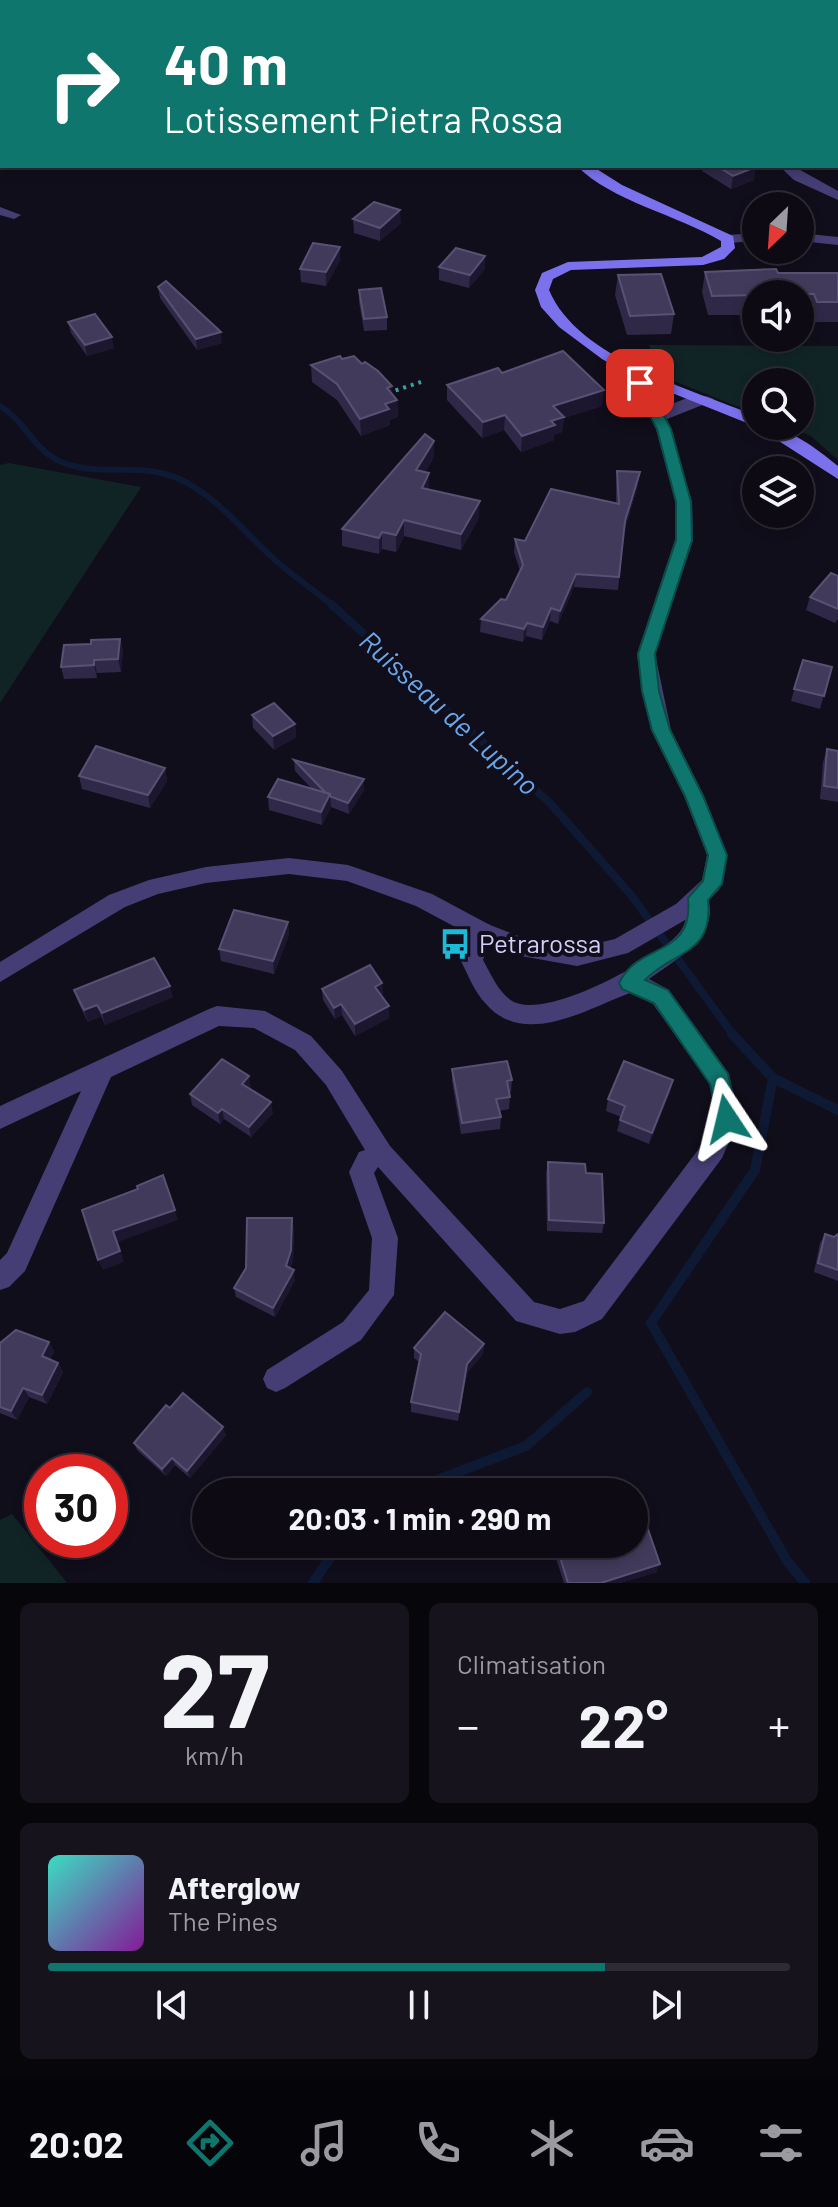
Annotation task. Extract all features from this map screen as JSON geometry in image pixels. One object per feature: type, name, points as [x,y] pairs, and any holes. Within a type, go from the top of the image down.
[{"type":"main road","points":[[586,168],[630,196],[713,229],[728,239],[728,248],[719,256],[703,261],[568,266],[552,270],[542,278],[541,297],[549,309],[595,347],[640,375],[742,416]]},
{"type":"main road","points":[[789,440],[811,452],[838,474]]},
{"type":"street","points":[[788,168],[838,196]]},
{"type":"street","points":[[728,239],[742,238]]},
{"type":"street","points":[[814,238],[838,241]]},
{"type":"street","points":[[0,973],[117,901],[156,886],[206,875],[289,866],[348,873],[424,900],[482,931],[529,950],[577,957],[620,947],[691,904],[712,884],[717,855],[694,796],[661,730],[646,654],[684,540],[684,502],[664,429],[640,383],[640,375]]},
{"type":"street","points":[[658,417],[689,402],[707,400]]},
{"type":"street","points":[[482,931],[472,961],[492,996],[505,1008],[526,1015],[550,1014],[629,983],[658,959],[687,942],[700,920],[691,904]]},
{"type":"street","points":[[0,1118],[217,1016],[257,1018],[303,1043],[334,1078],[381,1154],[525,1312],[552,1322],[575,1321],[593,1310],[713,1150],[727,1119],[721,1081],[661,997],[629,983]]},
{"type":"street","points":[[0,1278],[16,1262],[103,1069]]},
{"type":"street","points":[[276,1379],[352,1331],[381,1295],[385,1238],[361,1172],[368,1160],[381,1154]]},
{"type":"path","points":[[380,395],[421,382]]},
{"type":"green space","points":[[649,345],[742,345],[742,352],[814,352],[814,346],[838,346],[838,460],[814,439],[814,368],[742,368],[742,408],[664,377]]},
{"type":"green space","points":[[9,463],[141,487],[0,703],[0,465]]},
{"type":"green space","points":[[12,1514],[24,1529],[24,1558],[47,1558],[67,1583],[0,1583],[0,1520]]},
{"type":"building","points":[[720,168],[753,168],[733,176]]},
{"type":"building","points":[[374,202],[400,210],[380,228],[353,219]]},
{"type":"building","points":[[313,243],[340,247],[326,272],[300,269]]},
{"type":"building","points":[[456,248],[485,256],[470,275],[439,267]]},
{"type":"building","points":[[776,269],[778,273],[838,273],[838,302],[817,302],[814,280],[742,280],[742,295],[712,296],[705,272]]},
{"type":"building","points":[[661,274],[674,314],[630,316],[618,275]]},
{"type":"building","points":[[166,281],[221,332],[196,339],[158,287]]},
{"type":"building","points":[[381,288],[387,317],[364,319],[359,290]]},
{"type":"building","points":[[95,314],[112,337],[85,345],[68,322]]},
{"type":"building","points":[[563,351],[604,390],[553,406],[564,417],[551,421],[555,425],[522,436],[505,415],[483,422],[447,385],[498,368],[502,373]]},
{"type":"building","points":[[340,356],[342,359],[354,356],[362,364],[365,362],[392,386],[387,388],[397,400],[385,404],[389,409],[360,419],[337,384],[311,365]]},
{"type":"building","points":[[425,434],[434,441],[416,470],[429,473],[422,488],[480,501],[461,534],[404,520],[396,535],[382,532],[379,538],[342,529]]},
{"type":"building","points":[[617,471],[640,472],[625,521],[619,577],[576,574],[560,611],[551,608],[543,627],[527,623],[524,629],[481,619],[501,599],[506,600],[523,565],[515,539],[525,541],[551,489],[619,504]]},
{"type":"building","points":[[831,573],[838,576],[838,609],[810,597]]},
{"type":"building","points":[[120,639],[118,659],[94,660],[94,665],[61,667],[64,645]]},
{"type":"building","points":[[803,660],[832,667],[824,696],[794,689]]},
{"type":"building","points":[[274,703],[295,724],[273,736],[252,715]]},
{"type":"building","points":[[96,746],[165,768],[148,795],[79,776]]},
{"type":"building","points":[[827,749],[838,751],[838,788],[824,786]]},
{"type":"building","points":[[294,760],[364,779],[348,803],[329,796]]},
{"type":"building","points":[[278,779],[330,794],[321,812],[268,797]]},
{"type":"building","points":[[234,910],[288,922],[273,961],[219,949]]},
{"type":"building","points":[[154,958],[170,986],[102,1013],[97,1005],[84,1010],[74,990]]},
{"type":"building","points":[[370,965],[382,983],[375,987],[389,1006],[355,1024],[341,1004],[334,1008],[322,989]]},
{"type":"building","points":[[222,1059],[249,1076],[242,1084],[271,1102],[249,1127],[222,1109],[218,1113],[190,1094]]},
{"type":"building","points":[[507,1061],[512,1080],[507,1081],[510,1097],[496,1099],[501,1117],[462,1123],[452,1069]]},
{"type":"building","points":[[624,1061],[673,1080],[652,1133],[620,1120],[625,1106],[608,1099]]},
{"type":"building","points":[[548,1162],[585,1164],[586,1173],[602,1174],[604,1223],[549,1220]]},
{"type":"building","points":[[163,1175],[175,1210],[113,1231],[120,1251],[98,1260],[82,1210],[138,1189],[137,1186]]},
{"type":"building","points":[[247,1218],[292,1218],[291,1250],[286,1266],[294,1270],[273,1308],[234,1288],[246,1268]]},
{"type":"building","points":[[825,1234],[834,1237],[838,1234],[838,1270],[818,1263]]},
{"type":"building","points":[[445,1312],[484,1344],[467,1364],[459,1412],[411,1402],[421,1354],[414,1348]]},
{"type":"building","points":[[16,1330],[49,1342],[42,1356],[58,1363],[42,1395],[23,1388],[11,1411],[0,1407],[0,1343]]},
{"type":"building","points":[[183,1393],[223,1427],[187,1471],[172,1458],[162,1469],[134,1443],[166,1405],[170,1408]]},
{"type":"building","points":[[648,1529],[660,1564],[601,1583],[568,1583],[560,1558],[648,1558]]},
{"type":"waterway","name":"Ruisseau de Lupino","points":[[0,406],[48,455],[57,460],[83,468],[152,471],[197,488],[275,560],[333,606]]},
{"type":"waterway","name":"Ruisseau de Lupino","points":[[331,604],[550,803],[631,895],[734,1036]]},
{"type":"waterway","name":"Ruisseau de Lupino","points":[[732,1034],[773,1078]]},
{"type":"waterway","name":"Ruisseau de Lupino","points":[[773,1078],[838,1110]]},
{"type":"waterway","points":[[773,1078],[755,1170],[651,1323],[787,1561],[805,1583]]},
{"type":"waterway","points":[[443,1478],[526,1446],[587,1392]]},
{"type":"waterway","points":[[313,1583],[330,1558]]},
{"type":"place","name":"Petrarossa","points":[[455,944]]},
{"type":"route","points":[[640,383],[664,429],[684,502],[684,540],[646,654],[651,691],[661,730],[694,796],[717,855],[712,884],[698,898],[700,920],[687,942],[644,968],[629,983],[661,997],[721,1081],[727,1119]]}]
